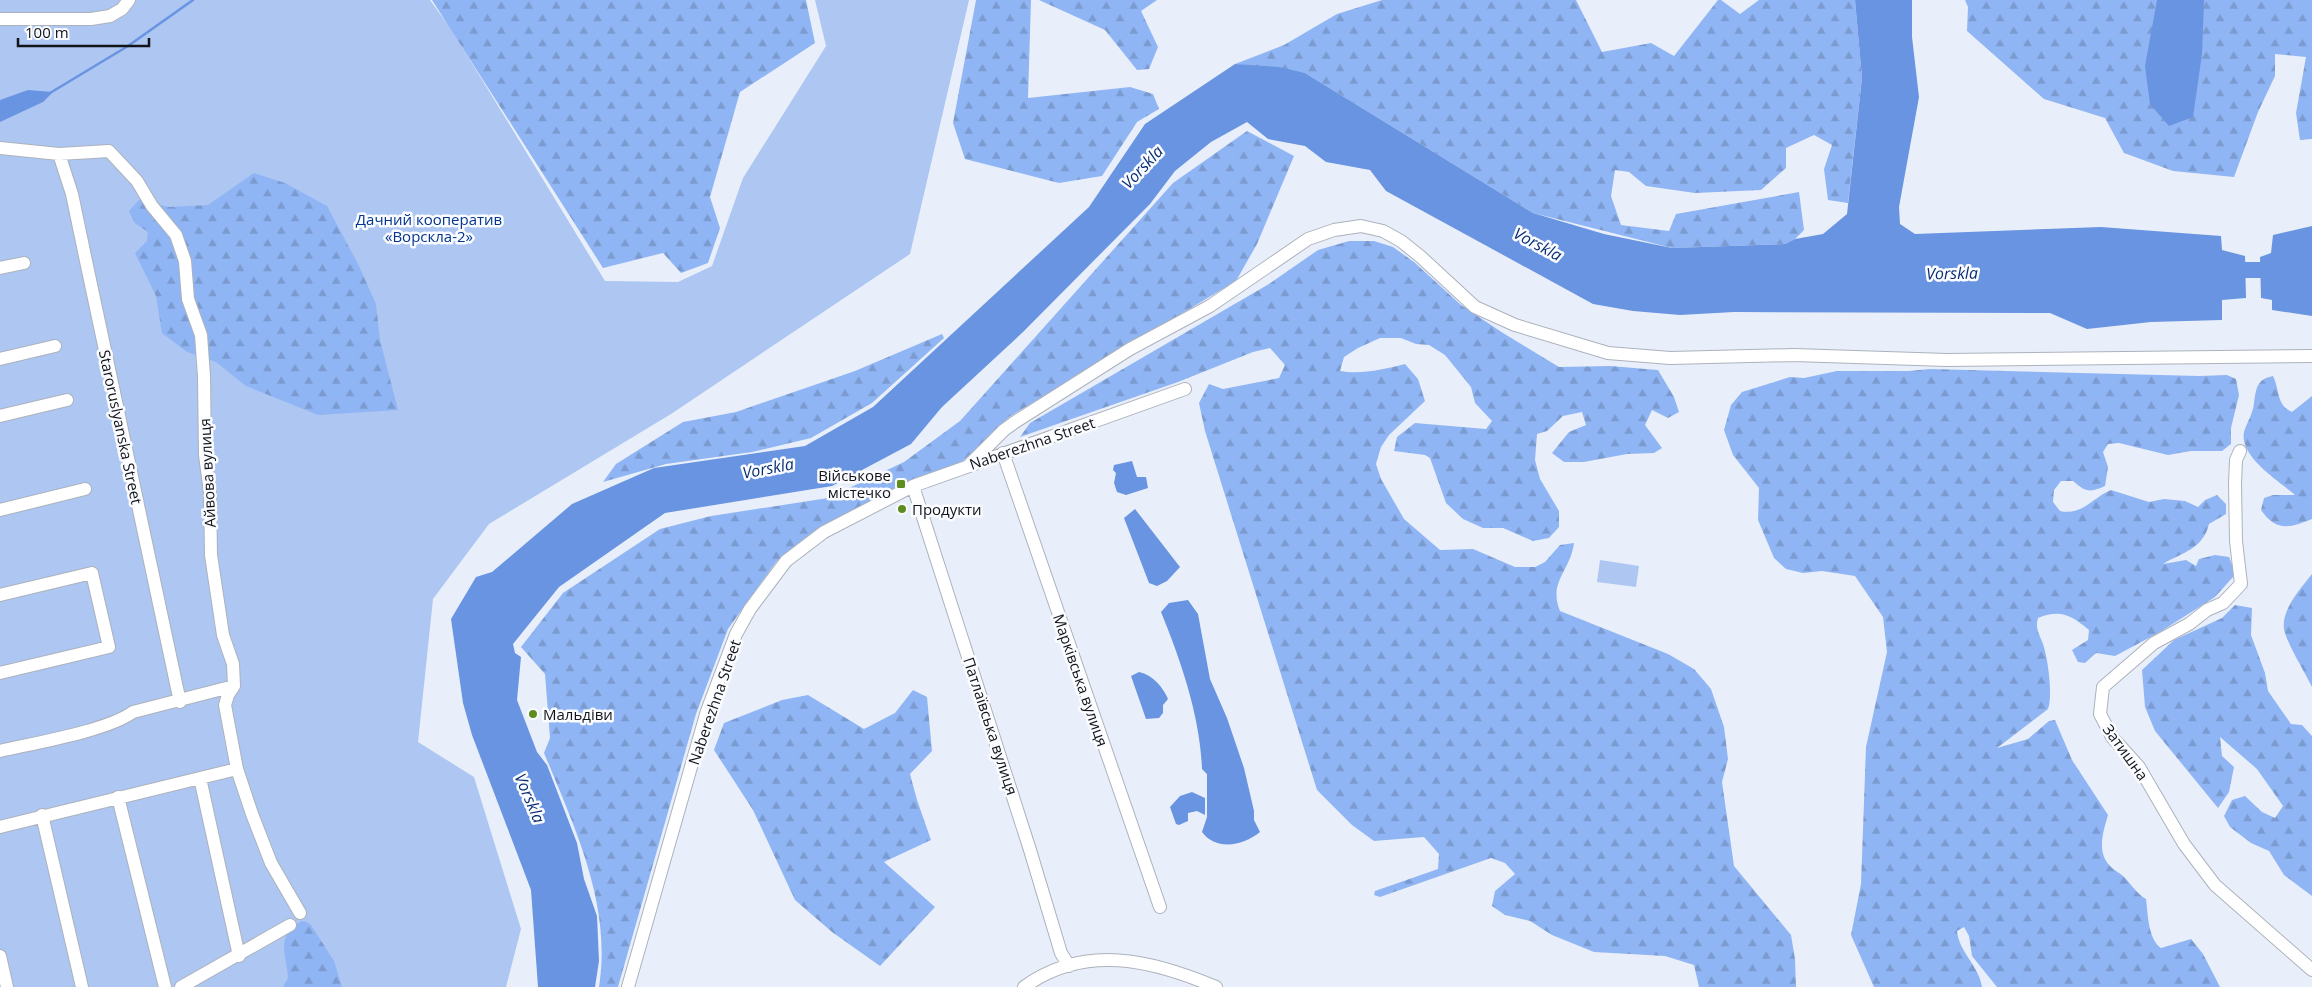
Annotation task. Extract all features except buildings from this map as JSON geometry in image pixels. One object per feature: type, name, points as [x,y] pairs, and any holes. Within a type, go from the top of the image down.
[{"type":"street","points":[[0,19],[91,19],[110,16],[122,9],[129,0]]},
{"type":"street","name":"Айвова вулиця","points":[[0,148],[59,154],[109,151],[137,181],[152,206],[176,235],[185,261],[188,300],[201,336],[204,376],[205,446],[210,492],[210,554],[223,635],[233,664],[234,686],[228,694],[225,705],[237,769],[271,863],[300,913]]},
{"type":"street","name":"Staroruslyanska Street","points":[[59,154],[72,194],[180,702]]},
{"type":"street","points":[[970,464],[1004,430],[1016,422],[1130,350],[1210,306],[1308,239],[1334,230],[1361,226],[1383,231],[1401,241],[1422,257],[1475,307],[1515,325],[1608,353],[1670,358],[1794,355],[1947,360],[2312,356]]},
{"type":"street","points":[[0,268],[24,263]]},
{"type":"street","points":[[0,359],[55,346]]},
{"type":"street","name":"Naberezhna Street","points":[[628,987],[707,711],[736,634],[750,608],[786,561],[804,546],[840,523],[913,486],[970,464],[1185,389]]},
{"type":"street","points":[[0,416],[67,400]]},
{"type":"street","name":"Затишна","points":[[2240,452],[2236,460],[2235,484],[2236,541],[2241,584],[2222,603],[2207,610],[2189,624],[2154,643],[2103,687],[2100,714],[2112,737],[2139,767],[2184,844],[2215,885],[2312,970]]},
{"type":"street","name":"Марківська вулиця","points":[[1003,453],[1160,907]]},
{"type":"street","name":"Патлаївська вулиця","points":[[913,486],[1030,850],[1061,953],[1069,966]]},
{"type":"street","points":[[0,510],[85,489]]},
{"type":"street","points":[[0,595],[92,573],[109,647],[0,673]]},
{"type":"street","points":[[0,751],[103,726],[122,720],[138,710],[180,702],[234,686]]},
{"type":"street","points":[[0,827],[42,815],[237,769]]},
{"type":"street","points":[[200,778],[239,956]]},
{"type":"street","points":[[118,797],[165,987]]},
{"type":"street","points":[[42,815],[82,987]]},
{"type":"street","points":[[181,987],[239,956],[290,925]]},
{"type":"street","points":[[0,956],[7,987]]},
{"type":"street","points":[[1024,987],[1045,975],[1069,966],[1102,958],[1131,961],[1186,974],[1216,987]]},
{"type":"green space","name":"Дачний кооператив «Ворскла-2»","points":[[0,0],[430,0],[451,29],[605,281],[678,282],[712,266],[743,178],[826,46],[815,0],[969,0],[910,254],[671,414],[489,524],[433,599],[418,742],[474,777],[521,929],[506,987],[0,987]]},
{"type":"green space","points":[[432,0],[806,0],[815,43],[740,92],[710,197],[720,228],[708,263],[681,273],[663,253],[603,268]]},
{"type":"green space","points":[[976,0],[1031,0],[1028,98],[1130,87],[1153,94],[1159,109],[1137,122],[1102,176],[1059,183],[965,159],[953,123]]},
{"type":"green space","points":[[1039,0],[1157,0],[1141,11],[1158,47],[1149,69],[1137,70],[1105,30]]},
{"type":"green space","points":[[1382,0],[1576,0],[1602,52],[1651,43],[1674,56],[1718,0],[1721,0],[1740,14],[1759,0],[1855,0],[1862,78],[1848,203],[1828,200],[1824,169],[1832,145],[1814,135],[1786,148],[1786,168],[1761,190],[1695,193],[1646,186],[1629,172],[1615,170],[1611,196],[1621,225],[1669,231],[1676,214],[1799,192],[1804,230],[1795,239],[1785,244],[1672,248],[1533,213],[1305,73],[1235,64],[1284,45],[1337,14]]},
{"type":"green space","points":[[1965,0],[2312,0],[2312,139],[2300,140],[2296,113],[2306,57],[2275,54],[2275,76],[2258,112],[2234,177],[2173,171],[2124,153],[2105,118],[2044,99],[1967,31],[1968,7]]},
{"type":"green space","points":[[1247,131],[1294,156],[1257,244],[1236,281],[1009,417],[963,461],[886,493],[815,532],[776,562],[728,629],[696,714],[618,987],[599,987],[602,956],[600,926],[588,867],[568,810],[544,753],[550,738],[545,674],[521,647],[563,593],[660,529],[711,516],[828,498],[904,462],[960,421],[1173,183]]},
{"type":"green space","points":[[254,173],[285,183],[327,206],[358,264],[376,304],[380,340],[398,410],[318,415],[246,386],[216,362],[187,352],[162,333],[156,296],[135,253],[147,241],[148,232],[135,223],[129,211],[139,200],[169,207],[208,205]]},
{"type":"green space","points":[[1349,241],[1374,241],[1393,247],[1414,262],[1461,305],[1559,367],[1610,366],[1658,370],[1674,397],[1679,412],[1668,418],[1652,410],[1645,425],[1662,448],[1654,453],[1627,454],[1584,462],[1564,462],[1552,453],[1569,432],[1586,425],[1582,412],[1563,416],[1547,431],[1537,434],[1535,460],[1540,479],[1559,511],[1559,527],[1549,538],[1533,541],[1503,528],[1483,528],[1463,519],[1446,503],[1430,458],[1425,455],[1394,451],[1397,437],[1415,423],[1486,429],[1492,421],[1475,403],[1471,387],[1445,355],[1429,345],[1416,344],[1401,338],[1380,338],[1344,357],[1340,371],[1365,372],[1405,364],[1418,379],[1425,401],[1389,435],[1381,447],[1376,464],[1381,479],[1404,519],[1440,550],[1473,549],[1515,567],[1535,567],[1545,562],[1560,545],[1574,543],[1572,553],[1558,584],[1557,601],[1560,611],[1668,654],[1694,669],[1711,689],[1724,727],[1728,759],[1722,782],[1734,866],[1791,935],[1795,959],[1796,987],[1699,987],[1694,965],[1665,956],[1594,952],[1552,935],[1530,921],[1505,915],[1492,906],[1495,891],[1515,874],[1505,863],[1491,858],[1380,897],[1374,895],[1375,891],[1438,869],[1439,854],[1424,837],[1374,841],[1352,825],[1317,790],[1205,431],[1199,403],[1209,384],[1223,389],[1279,378],[1285,365],[1270,348],[1253,352],[1178,382],[1020,437],[1030,423],[1269,284],[1318,250]]},
{"type":"green space","points":[[942,334],[944,338],[872,403],[811,438],[752,452],[666,464],[603,482],[616,464],[683,422],[736,412],[855,371]]},
{"type":"green space","points":[[1930,369],[2199,376],[2227,375],[2236,379],[2239,395],[2231,428],[2231,444],[2222,451],[2191,451],[2168,455],[2119,443],[2108,444],[2103,452],[2108,467],[2105,486],[2095,490],[2088,490],[2073,481],[2061,481],[2054,490],[2053,502],[2060,511],[2075,511],[2111,490],[2149,502],[2164,499],[2185,501],[2198,507],[2205,500],[2217,495],[2226,504],[2226,514],[2209,524],[2202,539],[2191,549],[2163,564],[2186,560],[2196,566],[2199,559],[2215,555],[2229,557],[2233,567],[2233,577],[2215,597],[2160,632],[2115,656],[2096,653],[2085,663],[2078,662],[2072,650],[2088,640],[2089,630],[2065,615],[2053,614],[2038,618],[2037,628],[2045,650],[2048,667],[2050,695],[2048,709],[1997,748],[2028,739],[2049,721],[2055,720],[2072,760],[2108,815],[2102,842],[2106,861],[2146,899],[2149,926],[2153,939],[2161,948],[2191,939],[2203,954],[2220,987],[1997,987],[1972,956],[1969,936],[1964,927],[1957,931],[1961,946],[1977,972],[1982,987],[1874,987],[1851,935],[1861,884],[1866,747],[1887,652],[1883,617],[1855,576],[1822,571],[1803,573],[1786,569],[1774,558],[1758,520],[1759,488],[1733,455],[1724,430],[1731,405],[1742,392],[1790,377],[1804,378],[1837,371],[1909,371]]},
{"type":"green space","points":[[2273,376],[2283,405],[2292,412],[2312,396],[2312,519],[2290,526],[2278,525],[2272,522],[2261,510],[2264,498],[2273,495],[2295,495],[2262,468],[2248,450],[2244,441],[2244,432],[2252,411],[2258,385],[2264,379]]},
{"type":"green space","points":[[1600,560],[1639,566],[1636,587],[1597,582]]},
{"type":"green space","points":[[2312,574],[2312,687],[2288,642],[2284,622],[2293,600]]},
{"type":"green space","points":[[2235,605],[2252,608],[2251,635],[2265,673],[2268,691],[2291,724],[2302,725],[2312,736],[2312,896],[2284,875],[2269,851],[2251,843],[2230,827],[2224,816],[2232,800],[2245,796],[2262,812],[2275,818],[2283,806],[2257,769],[2220,737],[2222,756],[2234,767],[2229,792],[2218,808],[2155,731],[2145,707],[2142,670],[2174,640],[2222,618]]},
{"type":"green space","points":[[913,690],[927,697],[932,751],[910,774],[931,840],[884,862],[935,907],[880,966],[832,932],[795,900],[753,810],[714,750],[724,723],[782,700],[808,695],[864,729],[895,713]]},
{"type":"green space","points":[[302,921],[311,925],[334,961],[342,987],[283,987],[288,978],[284,947],[285,940],[293,927]]},
{"type":"water","points":[[1855,0],[1912,0],[1912,37],[1919,97],[1899,207],[1900,224],[1915,234],[2101,227],[2221,236],[2222,250],[2245,256],[2246,298],[2222,300],[2222,320],[2151,322],[2087,329],[2050,313],[1734,312],[1680,315],[1633,311],[1593,304],[1386,191],[1370,170],[1326,162],[1305,146],[1268,139],[1247,122],[1211,142],[1175,171],[1150,204],[1023,332],[942,407],[911,444],[832,486],[665,513],[559,587],[513,644],[515,653],[521,657],[517,700],[537,752],[547,765],[577,843],[584,879],[597,916],[599,961],[595,987],[538,987],[531,890],[472,735],[463,703],[451,619],[476,577],[492,572],[572,504],[654,468],[805,446],[873,407],[1089,207],[1145,124],[1235,64],[1279,67],[1305,73],[1533,213],[1604,234],[1672,248],[1785,244],[1795,239],[1823,234],[1847,214],[1862,78]]},
{"type":"water","points":[[2157,0],[2204,0],[2202,54],[2193,117],[2169,126],[2150,104],[2145,66]]},
{"type":"water","points":[[28,90],[53,92],[43,102],[0,122],[0,100]]},
{"type":"water","points":[[2312,226],[2312,316],[2272,310],[2272,300],[2261,298],[2260,257],[2271,253],[2273,235]]},
{"type":"water","points":[[1132,461],[1137,477],[1146,477],[1148,488],[1126,495],[1117,492],[1114,483],[1116,473],[1113,470],[1114,465]]},
{"type":"water","points":[[1135,509],[1180,567],[1167,581],[1157,586],[1149,583],[1124,518]]},
{"type":"water","points":[[1188,600],[1198,614],[1210,679],[1227,718],[1244,768],[1254,811],[1254,820],[1260,832],[1246,841],[1238,843],[1222,844],[1215,842],[1202,832],[1207,817],[1207,774],[1202,769],[1198,729],[1188,689],[1176,650],[1161,612],[1169,603]]},
{"type":"water","points":[[1139,672],[1157,682],[1168,699],[1163,705],[1163,713],[1159,718],[1146,719],[1131,676]]},
{"type":"water","points":[[1192,792],[1205,798],[1205,815],[1197,811],[1188,813],[1188,821],[1179,825],[1176,824],[1170,807],[1180,796]]},
{"type":"waterway","points":[[50,93],[128,46],[193,0]]},
{"type":"waterway","name":"Vorskla","points":[[2225,270],[2261,270],[2312,276]]},
{"type":"place","name":"Військове містечко","points":[[901,484]]},
{"type":"place","name":"Продукти","points":[[902,509]]},
{"type":"place","name":"Мальдіви","points":[[533,714]]}]
